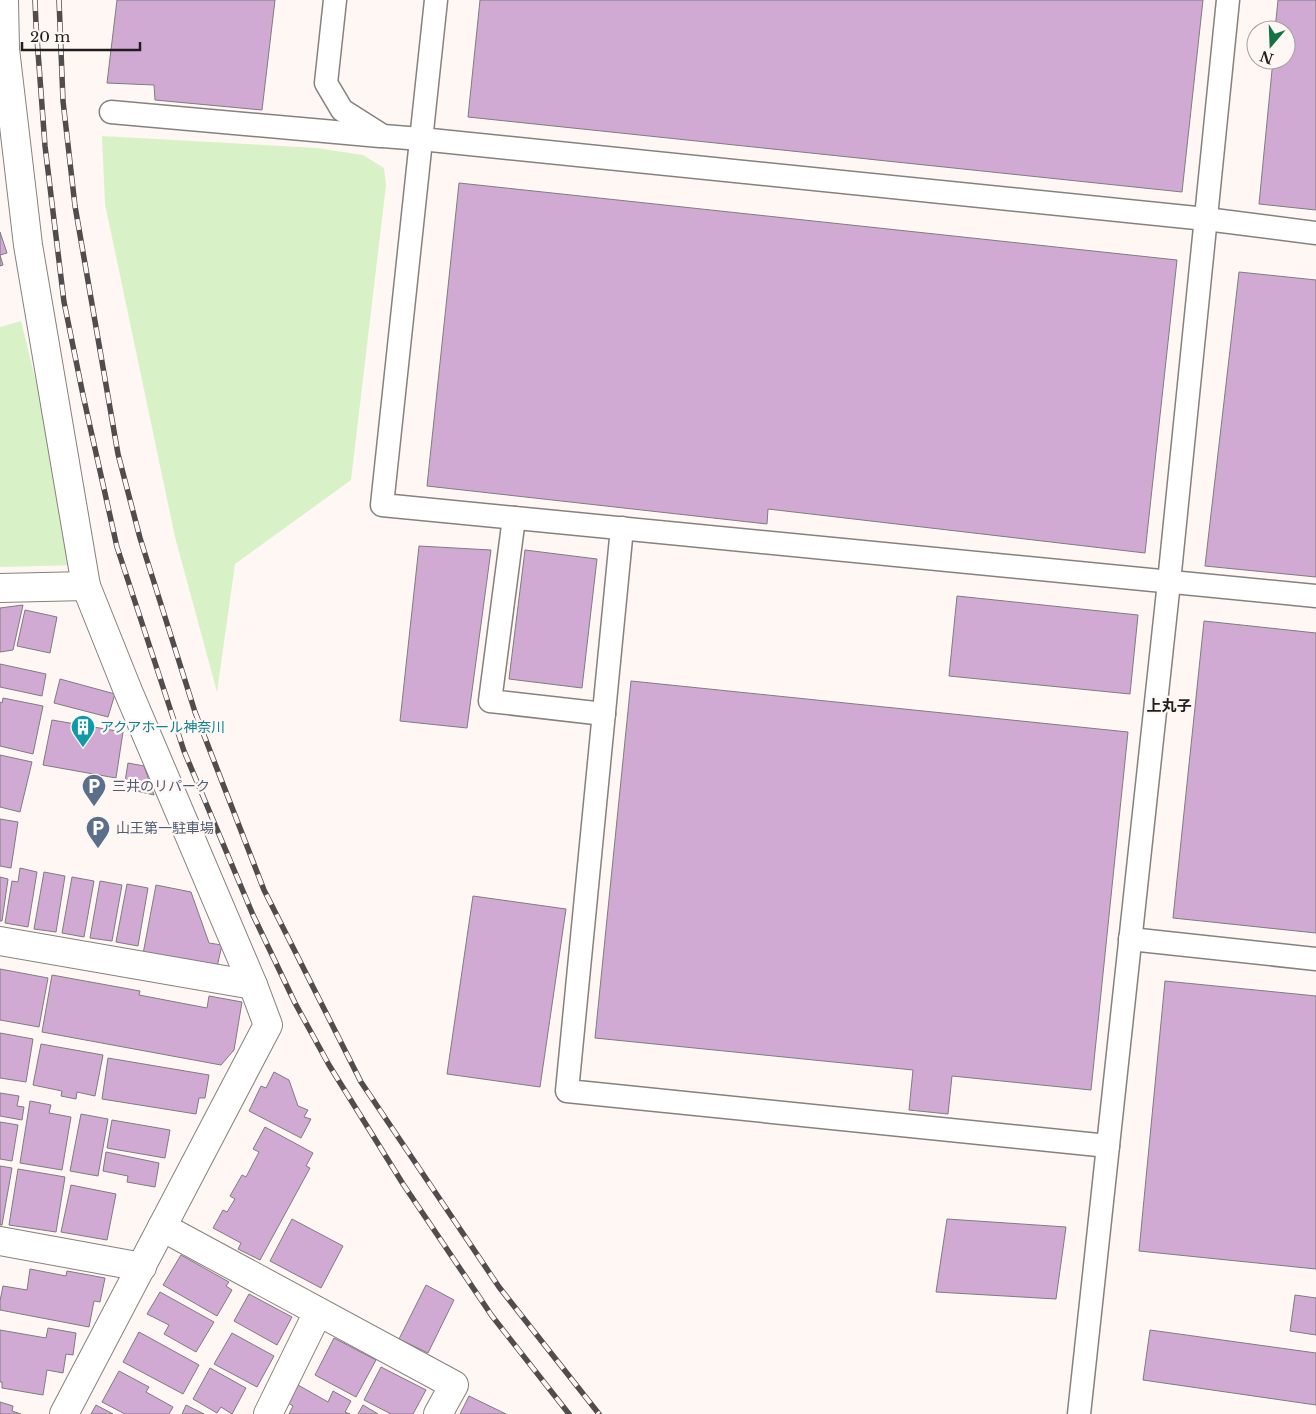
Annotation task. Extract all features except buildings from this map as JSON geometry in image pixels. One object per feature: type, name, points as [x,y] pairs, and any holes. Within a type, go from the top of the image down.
[{"type":"street","points":[[4,0],[5,49],[28,245],[86,586],[268,1025],[64,1414]]},
{"type":"street","points":[[0,588],[86,586]]},
{"type":"street","points":[[0,942],[253,985]]},
{"type":"street","points":[[162,1228],[454,1385],[438,1414]]},
{"type":"street","points":[[0,1241],[142,1267]]},
{"type":"street","points":[[268,1414],[318,1312]]},
{"type":"lane","points":[[334,0],[326,83],[342,110],[383,136]]},
{"type":"lane","points":[[436,0],[382,505],[1316,596]]},
{"type":"lane","points":[[1080,1414],[1169,582],[1228,0]]},
{"type":"lane","points":[[111,112],[421,139],[1206,219],[1316,233]]},
{"type":"lane","points":[[514,518],[490,701],[604,714]]},
{"type":"lane","points":[[622,528],[567,1091],[1108,1146]]},
{"type":"lane","points":[[1130,940],[1316,959]]},
{"type":"green space","points":[[102,136],[317,148],[363,155],[384,168],[386,185],[351,480],[235,564],[217,692],[175,537],[105,204]]},
{"type":"green space","points":[[21,321],[81,565],[0,567],[0,327]]},
{"type":"railway","points":[[35,0],[45,146],[64,302],[117,547],[184,751],[253,915],[295,1003],[329,1065],[403,1184],[492,1316],[569,1414]]},
{"type":"railway","points":[[59,0],[63,101],[75,206],[118,454],[140,538],[195,712],[264,890],[361,1082],[499,1287],[599,1414]]},
{"type":"place","name":"アクアホール神奈川","points":[[83,748]]},
{"type":"place","name":"三井のリパーク","points":[[94,807]]},
{"type":"place","name":"山王第一駐車場","points":[[98,849]]},
{"type":"district","name":"上丸子","points":[[1169,706]]}]
